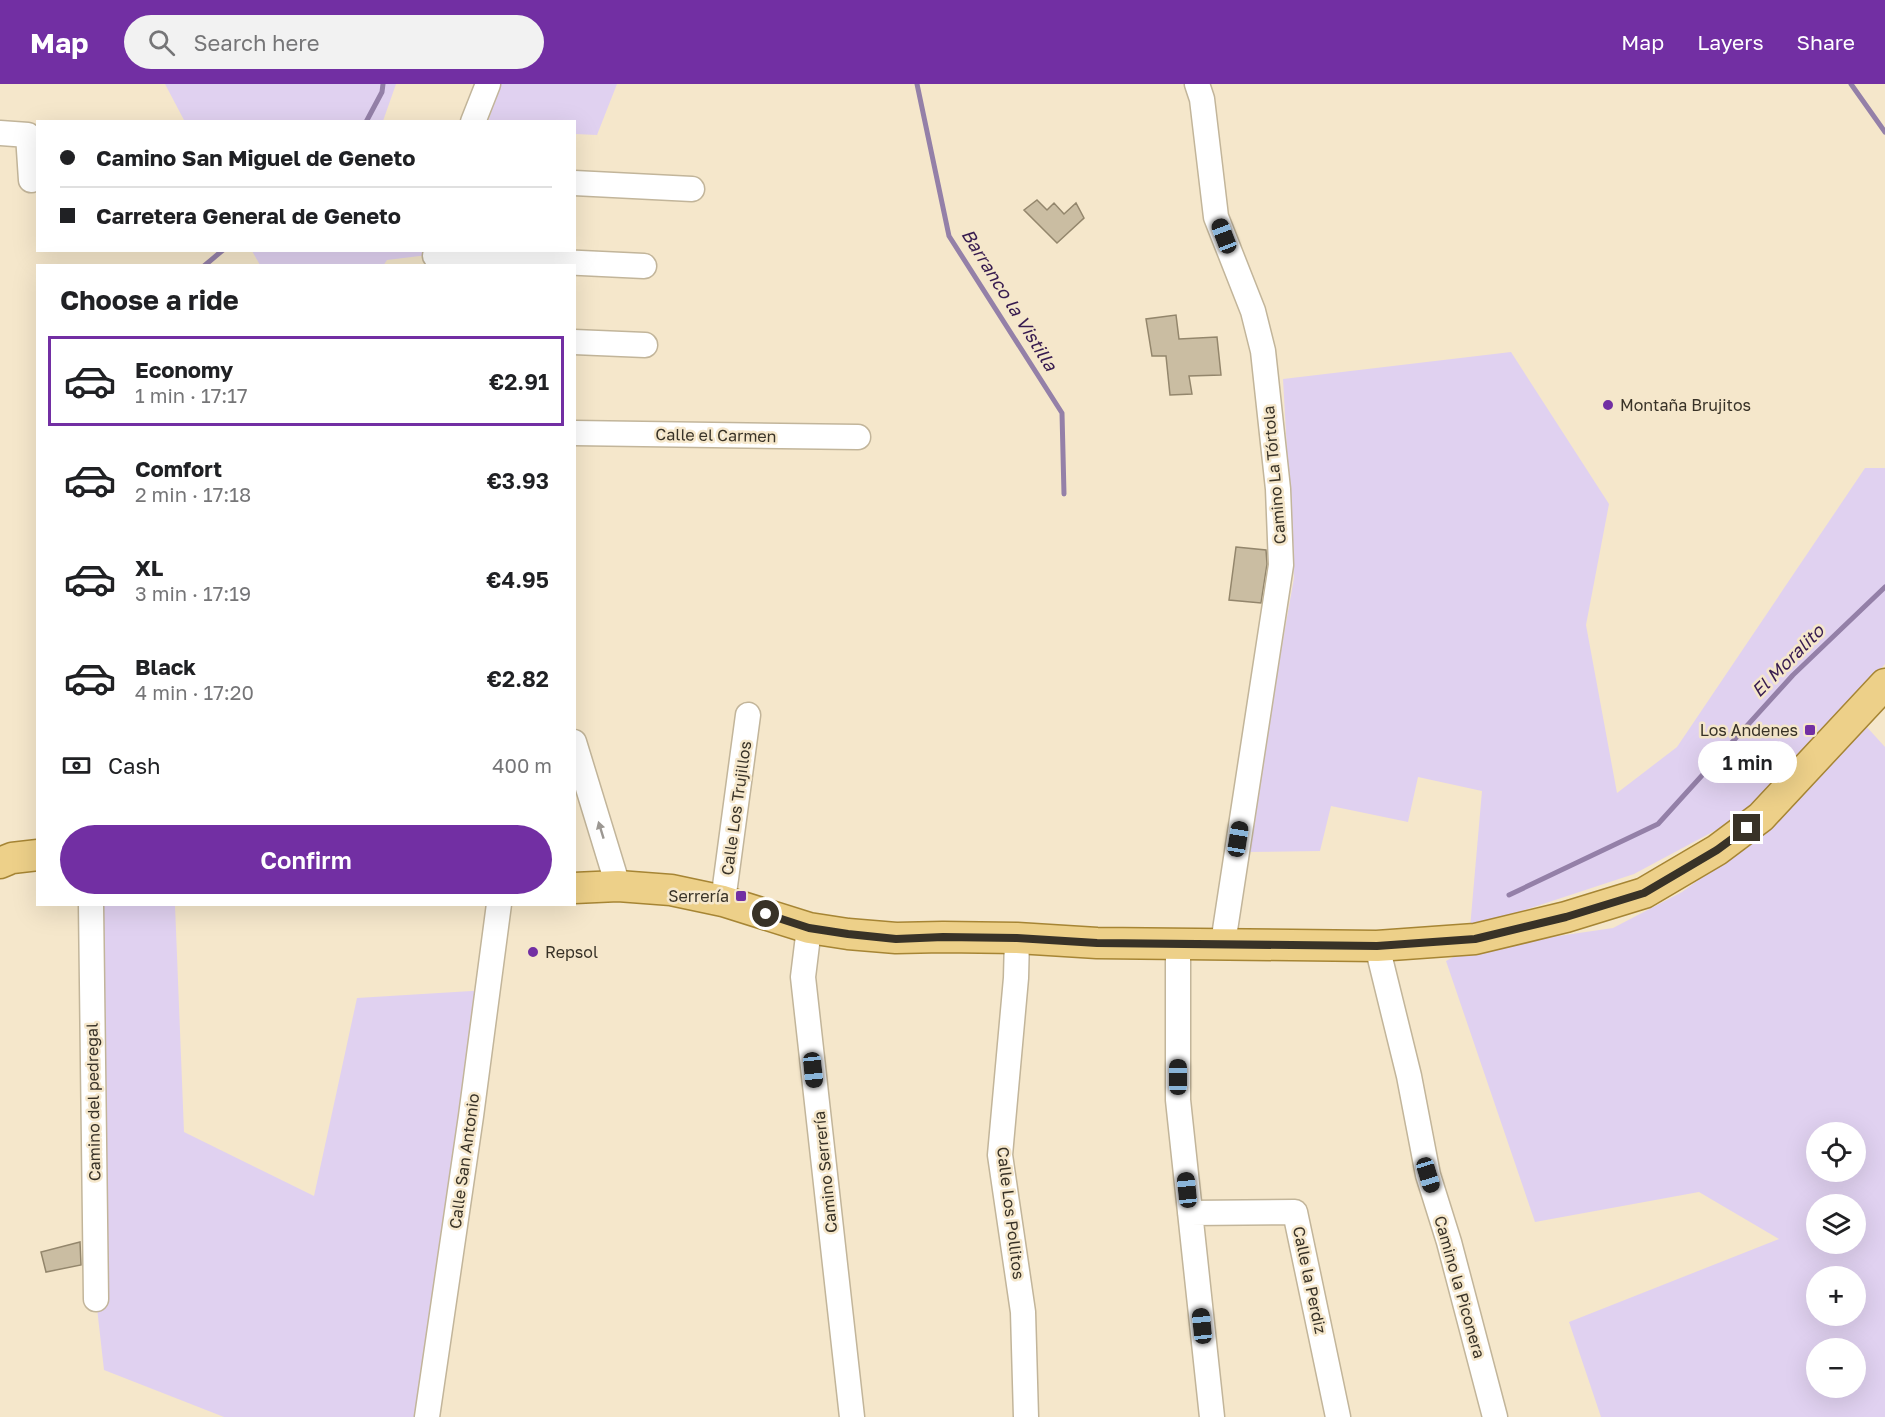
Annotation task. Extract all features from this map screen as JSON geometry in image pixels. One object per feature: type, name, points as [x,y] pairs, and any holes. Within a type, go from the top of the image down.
[{"type":"main road","points":[[576,888],[618,886],[671,890],[723,901],[809,928],[896,939],[1017,938],[1097,943],[1377,946],[1475,939],[1566,917],[1644,893],[1717,850],[1761,817],[1885,684]]},
{"type":"main road","points":[[0,863],[12,858],[36,855]]},
{"type":"street","name":"Camino La Tórtola","points":[[1197,84],[1202,99],[1216,217],[1253,311],[1263,351],[1278,489],[1281,565],[1222,944]]},
{"type":"street","points":[[474,120],[487,85]]},
{"type":"street","points":[[0,133],[28,135],[32,180]]},
{"type":"street","points":[[576,183],[692,189]]},
{"type":"street","points":[[436,257],[644,266]]},
{"type":"street","points":[[576,342],[645,345]]},
{"type":"street","name":"Calle el Carmen","points":[[576,433],[858,437]]},
{"type":"street","name":"Calle Los Trujillos","points":[[723,901],[748,714]]},
{"type":"street","points":[[576,749],[618,886]]},
{"type":"street","name":"Camino del pedregal","points":[[91,906],[96,1299]]},
{"type":"street","name":"Calle San Antonio","points":[[427,1417],[470,1126],[499,906]]},
{"type":"street","name":"Camino Serrería","points":[[809,928],[802,977],[852,1417]]},
{"type":"street","name":"Calle Los Pollitos","points":[[1017,938],[1016,978],[1000,1155],[1023,1312],[1026,1417]]},
{"type":"street","points":[[1178,943],[1178,1100],[1212,1417]]},
{"type":"street","name":"Camino la Piconera","points":[[1377,946],[1409,1076],[1428,1175],[1449,1242],[1495,1417]]},
{"type":"street","name":"Calle la Perdiz","points":[[1190,1213],[1295,1212],[1338,1417]]},
{"type":"shaded area","points":[[165,84],[396,84],[383,120],[184,120]]},
{"type":"shaded area","points":[[500,84],[617,84],[597,135],[576,134],[576,120],[489,120]]},
{"type":"shaded area","points":[[253,252],[429,252],[428,255],[387,260],[384,264],[259,264]]},
{"type":"shaded area","points":[[1511,352],[1609,504],[1586,625],[1617,793],[1677,747],[1865,468],[1885,468],[1885,664],[1759,807],[1634,874],[1470,928],[1482,791],[1418,777],[1408,822],[1331,806],[1320,851],[1245,852],[1294,578],[1283,379]]},
{"type":"shaded area","points":[[1865,725],[1885,747],[1885,1417],[1601,1417],[1569,1322],[1779,1239],[1699,1192],[1535,1222],[1446,961],[1468,949],[1613,928],[1682,892],[1773,825]]},
{"type":"shaded area","points":[[85,906],[175,906],[184,1132],[314,1196],[357,998],[488,990],[427,1417],[224,1417],[104,1370],[96,1299]]},
{"type":"building","points":[[1037,200],[1047,210],[1054,203],[1064,214],[1076,203],[1084,218],[1057,243],[1024,210]]},
{"type":"building","points":[[1176,315],[1179,339],[1217,337],[1221,375],[1189,376],[1192,394],[1170,395],[1166,356],[1152,356],[1146,319]]},
{"type":"building","points":[[1236,547],[1266,550],[1267,564],[1261,603],[1229,600]]},
{"type":"building","points":[[80,1242],[81,1265],[46,1272],[41,1252]]},
{"type":"waterway","points":[[367,120],[382,92],[383,84]]},
{"type":"waterway","name":"Barranco la Vistilla","points":[[917,84],[949,236],[1062,413],[1064,494]]},
{"type":"waterway","points":[[1851,84],[1885,132]]},
{"type":"waterway","points":[[206,264],[221,252]]},
{"type":"waterway","name":"El Moralito","points":[[1509,895],[1658,824],[1793,675],[1885,587]]},
{"type":"place","name":"Montaña Brujitos","points":[[1608,405]]},
{"type":"place","name":"Los Andenes","points":[[1810,730]]},
{"type":"place","name":"Serrería","points":[[741,896]]},
{"type":"place","name":"Repsol","points":[[533,952]]},
{"type":"route","points":[[766,914],[809,928],[896,939],[1017,938],[1097,943],[1377,946],[1475,939],[1566,917],[1644,893],[1717,850],[1747,828]]}]
